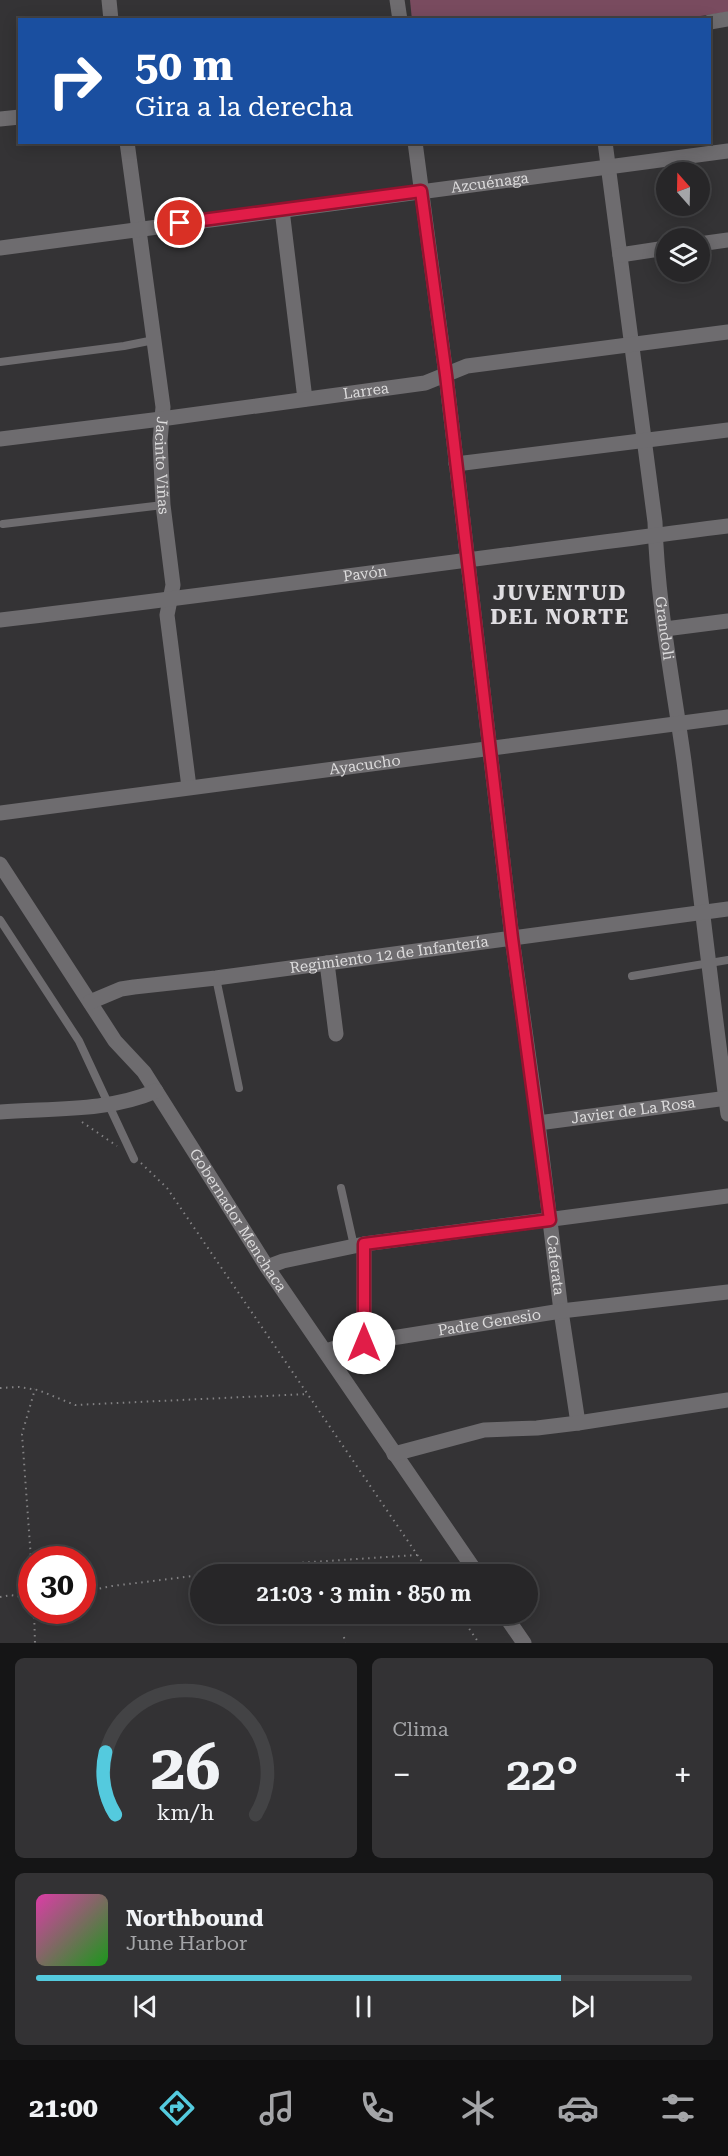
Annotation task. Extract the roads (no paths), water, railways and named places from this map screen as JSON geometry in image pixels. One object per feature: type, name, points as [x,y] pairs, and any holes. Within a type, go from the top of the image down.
[{"type":"street","points":[[109,0],[111,18]]},
{"type":"street","points":[[397,0],[400,18]]},
{"type":"street","points":[[711,22],[728,19]]},
{"type":"street","points":[[0,119],[18,117]]},
{"type":"street","name":"Jacinto Viñas","points":[[127,144],[163,407],[160,451],[163,505],[173,585],[167,615],[189,787]]},
{"type":"street","name":"Caferata","points":[[415,144],[446,375],[512,938],[578,1423]]},
{"type":"street","name":"Grandoli","points":[[605,144],[728,1114]]},
{"type":"street","name":"Azcuénaga","points":[[0,248],[728,151]]},
{"type":"street","points":[[282,210],[305,399]]},
{"type":"street","points":[[710,242],[728,240]]},
{"type":"street","points":[[620,255],[656,250]]},
{"type":"street","name":"Larrea","points":[[0,439],[425,383],[467,366],[728,332]]},
{"type":"street","points":[[456,464],[728,430]]},
{"type":"street","name":"Pavón","points":[[0,620],[169,600],[728,526]]},
{"type":"street","points":[[665,629],[728,621]]},
{"type":"street","name":"Ayacucho","points":[[0,813],[728,717]]},
{"type":"street","name":"Gobernador Menchaca","points":[[0,864],[115,1041],[137,1064],[156,1091],[267,1267],[469,1564]]},
{"type":"street","name":"Regimiento 12 de Infantería","points":[[90,1002],[121,989],[134,987],[728,909]]},
{"type":"street","points":[[327,963],[336,1034]]},
{"type":"street","points":[[0,1112],[65,1110],[111,1105],[134,1101],[156,1091]]},
{"type":"street","name":"Javier de La Rosa","points":[[538,1123],[727,1098]]},
{"type":"street","points":[[267,1267],[283,1261],[359,1245],[728,1196]]},
{"type":"street","points":[[359,1245],[364,1343]]},
{"type":"street","name":"Padre Genesio","points":[[326,1351],[342,1346],[561,1311],[728,1292]]},
{"type":"street","points":[[394,1454],[484,1430],[537,1428],[578,1423],[728,1400]]},
{"type":"street","points":[[511,1624],[524,1643]]},
{"type":"lane","points":[[0,362],[154,340]]},
{"type":"lane","points":[[3,524],[163,505]]},
{"type":"lane","points":[[0,920],[78,1041],[111,1105],[134,1159]]},
{"type":"lane","points":[[632,976],[710,961],[728,960]]},
{"type":"lane","points":[[216,978],[239,1088]]},
{"type":"lane","points":[[341,1188],[359,1245]]},
{"type":"district","name":"JUVENTUD DEL NORTE","points":[[560,605]]}]
